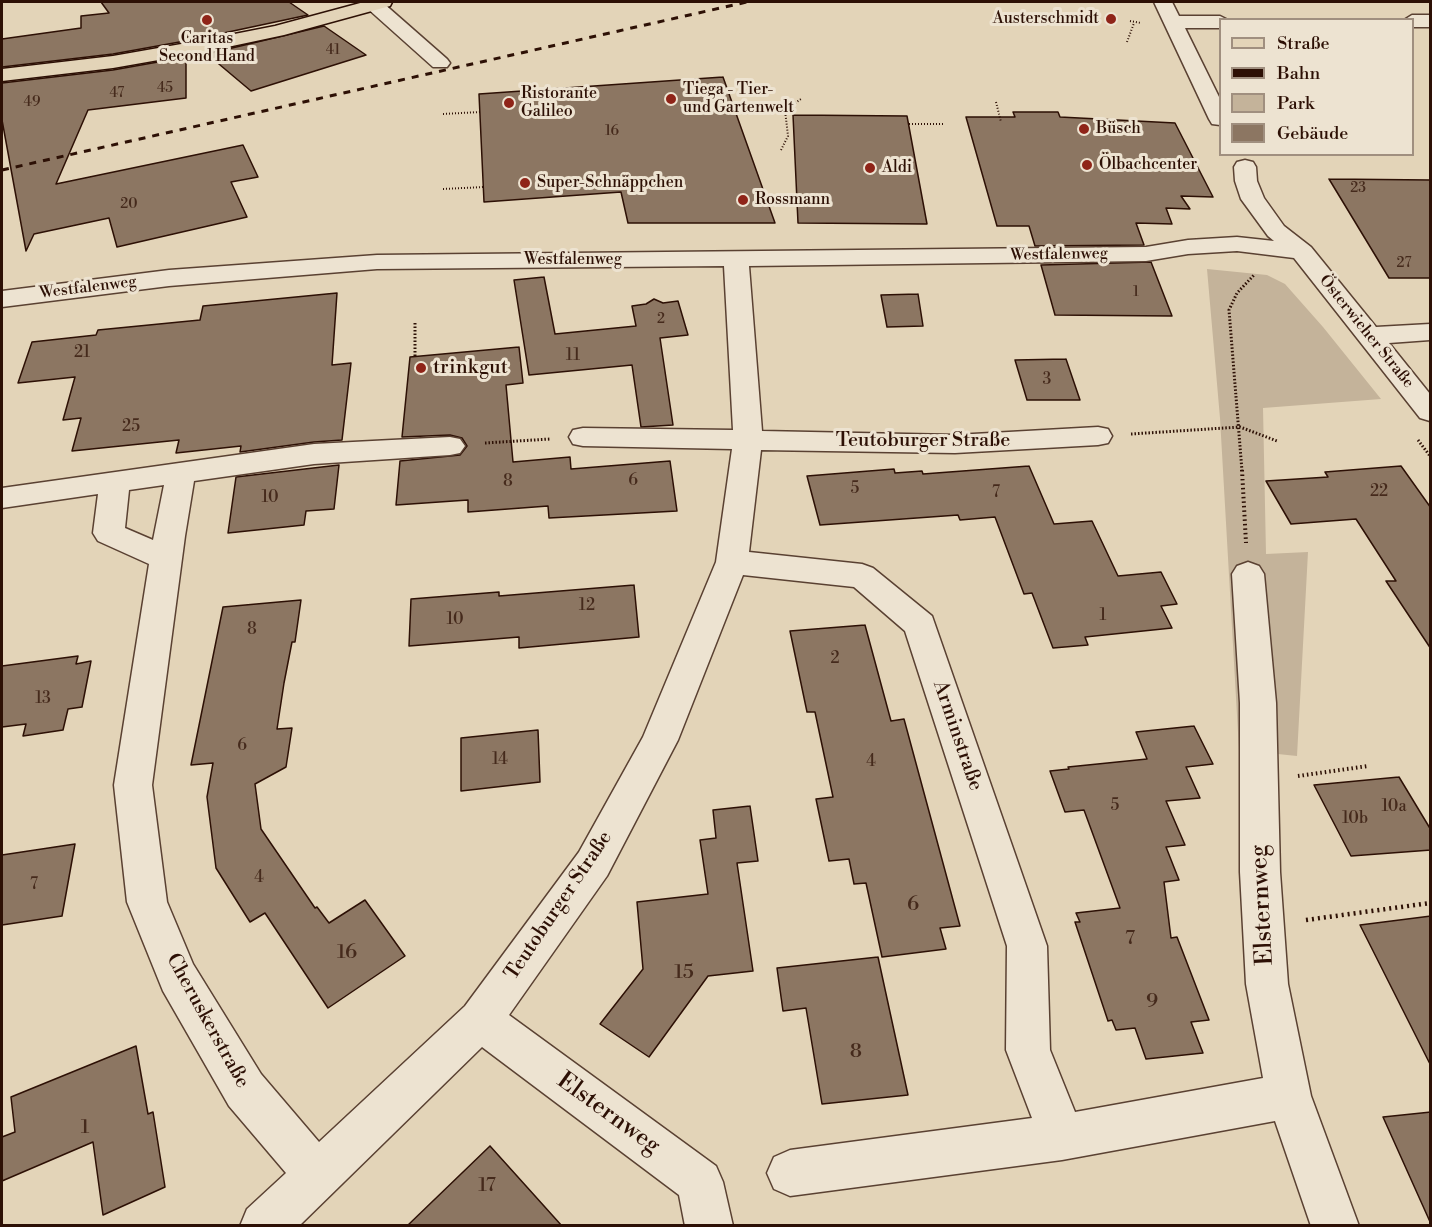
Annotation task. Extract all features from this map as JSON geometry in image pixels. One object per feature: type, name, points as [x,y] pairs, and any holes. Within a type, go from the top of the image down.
[{"type":"main road","points":[[2,75],[113,62],[204,46],[277,31],[379,3]]},
{"type":"street","points":[[1163,2],[1219,114]]},
{"type":"street","points":[[379,3],[440,63]]},
{"type":"street","points":[[1173,22],[1219,22]]},
{"type":"street","name":"Österwieher Straße","points":[[1241,161],[1253,199],[1276,231],[1302,252],[1367,336],[1431,412]]},
{"type":"street","name":"Westfalenweg","points":[[2,299],[169,278],[377,262],[1146,254],[1222,260],[1261,259],[1302,252]]},
{"type":"street","name":"Teutoburger Straße","points":[[264,1226],[480,1020],[598,853],[660,740],[732,562],[748,440],[736,259]]},
{"type":"street","points":[[1367,336],[1431,332]]},
{"type":"street","name":"Teutoburger Straße","points":[[748,440],[955,444],[1098,436]]},
{"type":"street","points":[[583,437],[748,440]]},
{"type":"street","points":[[2,498],[314,454],[450,446]]},
{"type":"street","name":"Cheruskerstraße","points":[[181,473],[133,784],[147,902],[178,977],[245,1090],[318,1175]]},
{"type":"street","points":[[115,481],[109,533],[166,559]]},
{"type":"street","name":"Arminstraße","points":[[732,562],[862,576],[920,625],[1028,946],[1028,1050],[1062,1137]]},
{"type":"street","name":"Elsternweg","points":[[1248,574],[1258,704],[1263,924],[1267,984],[1289,1096],[1335,1226]]},
{"type":"street","name":"Elsternweg","points":[[480,1020],[700,1182],[710,1226]]},
{"type":"street","points":[[790,1173],[1062,1137],[1289,1096]]},
{"type":"path","points":[[1127,42],[1134,23]]},
{"type":"path","points":[[781,150],[789,136],[785,110],[801,99]]},
{"type":"path","points":[[996,102],[1001,122]]},
{"type":"path","points":[[443,114],[480,112]]},
{"type":"path","points":[[909,124],[943,124]]},
{"type":"path","points":[[443,189],[484,187]]},
{"type":"path","points":[[1248,574],[1240,427],[1229,310],[1237,293],[1256,273]]},
{"type":"path","points":[[415,323],[415,357]]},
{"type":"path","points":[[1098,436],[1240,427],[1277,441]]},
{"type":"path","points":[[450,446],[583,437]]},
{"type":"path","points":[[1259,782],[1368,766]]},
{"type":"path","points":[[1263,924],[1286,923],[1431,903]]},
{"type":"green space","points":[[1207,269],[1267,275],[1285,284],[1381,399],[1263,408],[1266,554],[1308,552],[1297,756],[1239,750],[1220,418]]},
{"type":"building","points":[[101,2],[289,2],[308,15],[191,40],[185,35],[185,41],[113,54],[2,67],[2,39],[81,28],[81,16],[109,13]]},
{"type":"building","points":[[324,26],[366,55],[251,91],[207,54]]},
{"type":"building","points":[[186,57],[186,98],[88,110],[56,184],[243,145],[258,177],[231,182],[247,217],[117,247],[109,218],[34,234],[26,251],[2,120],[2,83],[113,70]]},
{"type":"building","points":[[723,77],[775,223],[628,223],[621,192],[484,202],[479,94]]},
{"type":"building","name":"Ölbachcenter","points":[[1013,112],[1058,112],[1060,117],[1175,123],[1213,197],[1181,196],[1190,209],[1166,208],[1172,224],[1136,223],[1144,245],[1035,246],[1029,226],[997,226],[966,117],[1015,117]]},
{"type":"building","name":"Aldi","points":[[793,115],[907,116],[927,224],[798,223]]},
{"type":"building","points":[[1329,179],[1431,180],[1431,278],[1389,278]]},
{"type":"building","points":[[1151,262],[1172,316],[1055,315],[1041,265]]},
{"type":"building","points":[[544,277],[555,334],[636,326],[632,306],[646,304],[654,299],[663,303],[678,301],[688,335],[660,338],[673,425],[641,427],[632,365],[529,375],[514,280]]},
{"type":"building","points":[[337,293],[332,365],[351,363],[342,440],[240,452],[241,446],[176,453],[179,440],[72,451],[81,418],[63,420],[75,377],[18,383],[32,342],[96,335],[98,330],[200,320],[203,306]]},
{"type":"building","points":[[918,294],[923,326],[887,327],[881,295]]},
{"type":"building","points":[[519,347],[523,383],[506,385],[513,462],[570,457],[571,469],[670,461],[677,511],[549,518],[548,506],[468,512],[468,500],[396,505],[400,461],[460,455],[467,446],[462,438],[450,435],[402,437],[410,357]]},
{"type":"building","points":[[1066,359],[1080,400],[1027,400],[1015,360]]},
{"type":"building","points":[[339,465],[334,509],[306,511],[304,525],[228,533],[236,477]]},
{"type":"building","points":[[1029,466],[1054,524],[1092,521],[1118,576],[1161,572],[1177,604],[1161,606],[1172,628],[1085,637],[1088,645],[1053,648],[1032,593],[1024,594],[995,517],[960,520],[958,515],[820,525],[807,476],[894,469],[895,473],[922,471],[923,474]]},
{"type":"building","points":[[1401,466],[1431,508],[1431,649],[1386,581],[1396,581],[1356,519],[1291,524],[1266,481],[1328,477],[1325,472]]},
{"type":"building","points":[[634,585],[639,637],[519,648],[519,637],[409,646],[411,599],[499,592],[499,596]]},
{"type":"building","points":[[301,600],[277,729],[292,728],[286,767],[255,784],[261,829],[315,908],[317,907],[329,923],[365,900],[405,956],[328,1008],[265,913],[250,922],[216,868],[207,797],[213,763],[191,765],[223,607]]},
{"type":"building","points":[[865,625],[891,721],[904,719],[960,926],[940,928],[946,949],[882,957],[866,883],[854,884],[849,859],[829,861],[816,799],[833,797],[815,712],[807,712],[790,631]]},
{"type":"building","points":[[78,656],[76,664],[91,661],[82,707],[68,709],[63,730],[23,736],[26,724],[2,727],[2,666]]},
{"type":"building","points":[[1194,726],[1213,764],[1186,767],[1200,798],[1166,801],[1185,845],[1166,847],[1179,880],[1164,882],[1171,938],[1177,937],[1209,1020],[1191,1022],[1203,1053],[1146,1059],[1135,1028],[1116,1030],[1112,1020],[1108,1021],[1075,922],[1080,922],[1076,913],[1120,908],[1084,810],[1065,812],[1050,771],[1147,759],[1136,732]]},
{"type":"building","points":[[538,730],[540,782],[461,791],[461,738]]},
{"type":"building","points":[[1399,777],[1431,830],[1431,850],[1351,856],[1314,785]]},
{"type":"building","points":[[750,806],[758,861],[737,863],[753,971],[708,976],[649,1057],[600,1024],[643,969],[637,902],[708,894],[700,840],[716,838],[713,810]]},
{"type":"building","points":[[75,844],[62,916],[2,925],[2,855]]},
{"type":"building","points":[[1431,916],[1431,1066],[1360,925]]},
{"type":"building","points":[[878,957],[908,1095],[822,1104],[806,1008],[783,1011],[777,968]]},
{"type":"building","points":[[136,1046],[148,1114],[153,1112],[165,1187],[103,1215],[93,1142],[2,1181],[2,1137],[15,1132],[11,1097]]},
{"type":"building","points":[[1431,1112],[1431,1224],[1383,1117]]},
{"type":"building","points":[[490,1146],[562,1226],[407,1226]]},
{"type":"railway","points":[[2,170],[747,2]]},
{"type":"place","name":"Austerschmidt","points":[[1111,19]]},
{"type":"place","name":"Caritas Second Hand","points":[[207,20]]},
{"type":"place","name":"Tiega - Tier- und Gartenwelt","points":[[671,99]]},
{"type":"place","name":"Ristorante Galileo","points":[[509,103]]},
{"type":"place","name":"Büsch","points":[[1084,129]]},
{"type":"place","name":"Ölbachcenter","points":[[1087,165]]},
{"type":"place","name":"Aldi","points":[[870,168]]},
{"type":"place","name":"Super-Schnäppchen","points":[[525,183]]},
{"type":"place","name":"Rossmann","points":[[743,200]]},
{"type":"place","name":"trinkgut","points":[[421,368]]}]
